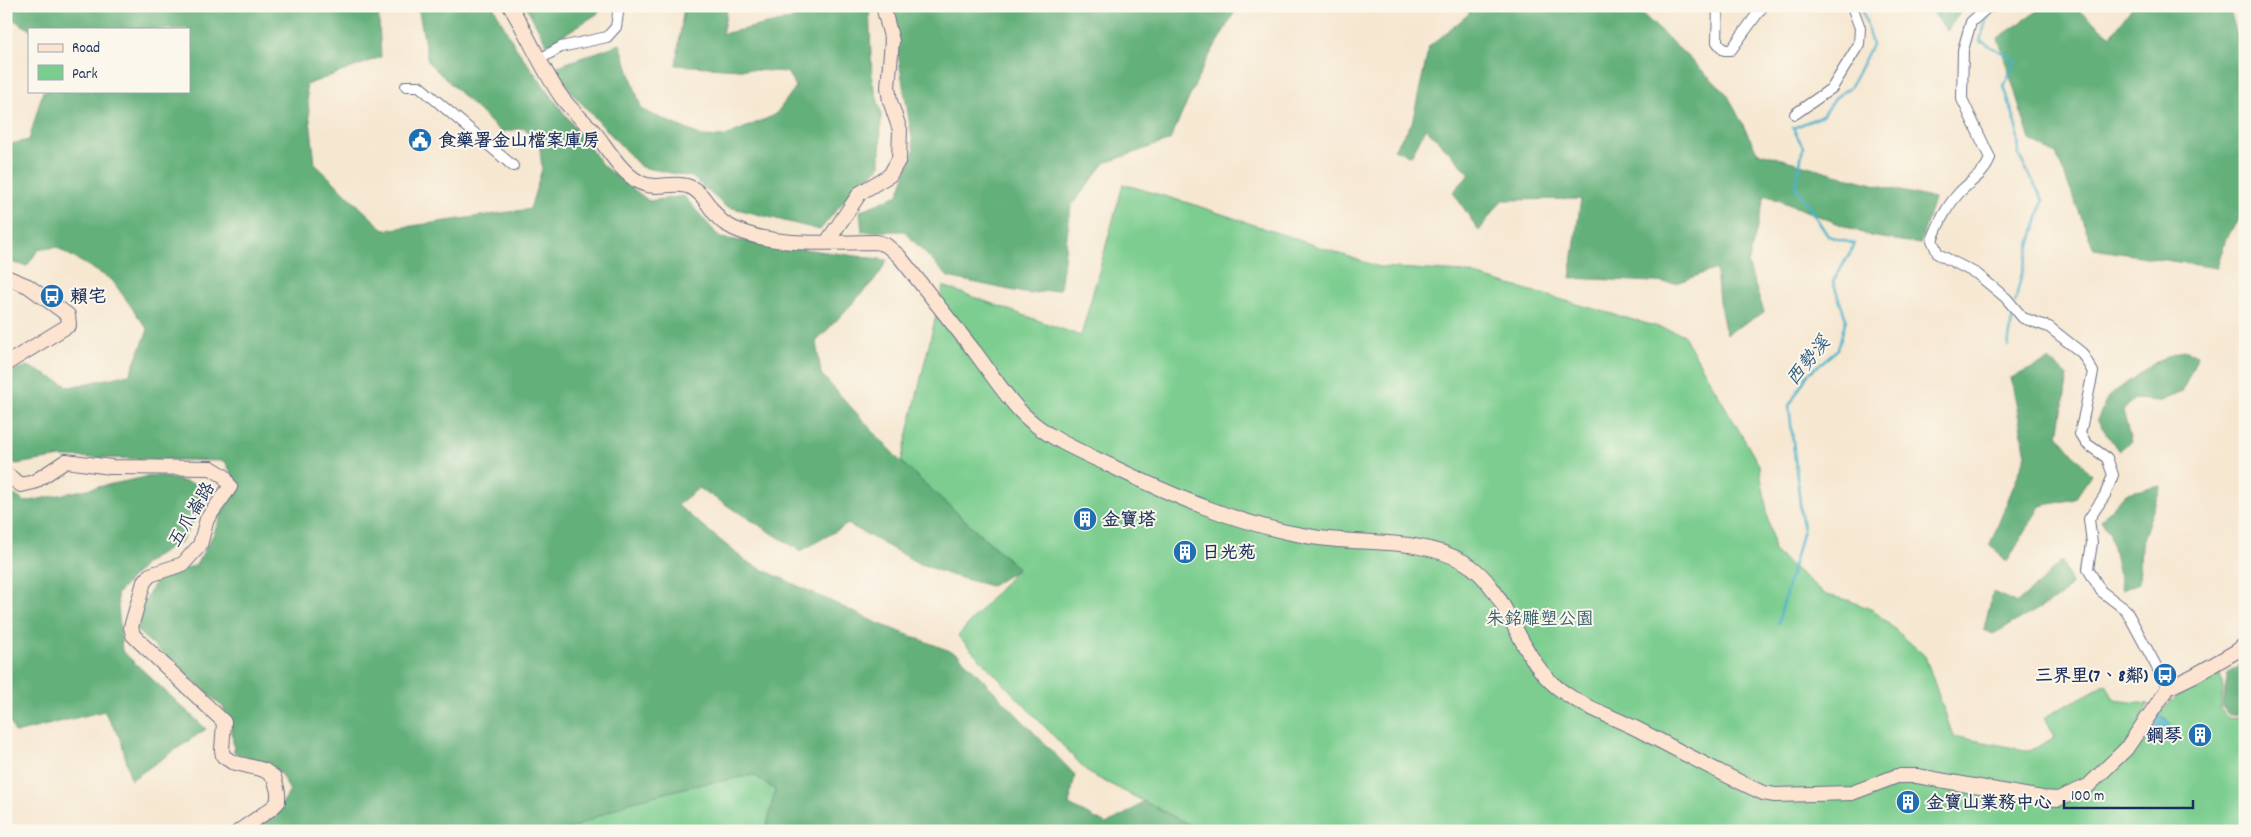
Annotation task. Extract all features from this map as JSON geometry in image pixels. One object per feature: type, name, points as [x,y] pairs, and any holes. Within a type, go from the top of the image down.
[{"type":"street","points":[[510,6],[538,60],[562,98],[592,129],[626,173],[640,182],[652,187],[687,185],[695,190],[722,222],[741,232],[773,240],[877,242],[892,251],[966,340],[1020,412],[1046,433],[1175,497],[1249,522],[1308,537],[1430,549],[1462,560],[1478,570],[1489,584],[1533,660],[1551,682],[1571,698],[1634,727],[1697,762],[1763,793],[1775,795],[1852,793],[1897,776],[1917,776],[2042,798],[2058,799],[2088,786],[2126,749],[2168,688],[2202,671],[2237,651],[2245,644]]},
{"type":"street","points":[[538,60],[561,47],[607,37],[616,27],[619,6]]},
{"type":"street","points":[[827,242],[860,193],[890,175],[899,159],[900,130],[890,101],[888,87],[892,41],[883,6]]},
{"type":"street","points":[[1718,6],[1717,42],[1724,50],[1731,50],[1763,6]]},
{"type":"street","points":[[1794,114],[1832,88],[1859,44],[1860,28],[1852,6]]},
{"type":"street","points":[[1993,6],[1971,22],[1963,50],[1962,98],[1990,158],[1987,167],[1959,192],[1944,211],[1932,240],[1938,254],[1977,274],[2006,298],[2023,318],[2049,327],[2082,353],[2092,372],[2080,434],[2087,444],[2107,458],[2113,475],[2105,495],[2089,519],[2092,543],[2088,569],[2101,591],[2126,610],[2168,688]]},
{"type":"street","points":[[406,86],[419,86],[513,166]]},
{"type":"street","points":[[6,277],[28,286],[68,315],[69,325],[6,365]]},
{"type":"street","name":"五爪崙路","points":[[6,474],[20,485],[34,482],[66,461],[111,468],[211,468],[224,476],[230,487],[207,519],[200,545],[183,564],[150,575],[144,582],[131,628],[133,635],[224,722],[222,750],[224,756],[232,762],[264,770],[274,777],[278,792],[278,802],[239,831]]},
{"type":"green space","points":[[6,6],[378,6],[381,57],[306,85],[315,164],[384,230],[530,209],[542,169],[540,149],[525,128],[501,132],[428,62],[418,6],[493,6],[516,48],[603,166],[649,201],[684,196],[720,238],[887,260],[879,275],[816,342],[821,374],[901,462],[1018,569],[991,586],[950,575],[918,563],[848,524],[801,551],[699,488],[677,505],[747,562],[877,623],[958,654],[1075,775],[1069,805],[1106,824],[1129,812],[1143,801],[1202,831],[766,831],[775,790],[754,775],[692,786],[629,802],[566,831],[249,831],[274,816],[290,791],[279,771],[234,752],[232,730],[223,707],[137,631],[144,602],[157,579],[196,565],[213,535],[223,510],[239,488],[225,461],[61,457],[16,464],[6,457],[6,379],[12,371],[28,366],[70,387],[130,374],[148,330],[112,280],[56,247],[38,250],[27,266],[6,261],[6,145],[29,140],[43,92],[190,92],[190,28],[28,28],[6,15]]},
{"type":"green space","points":[[526,6],[602,6],[597,14],[547,45]]},
{"type":"green space","points":[[684,6],[728,6],[722,34],[795,18],[808,6],[869,6],[872,80],[881,112],[880,166],[848,196],[820,230],[725,206],[692,177],[641,167],[570,91],[555,67],[620,44],[642,110],[702,136],[723,137],[775,115],[796,87],[787,72],[676,65]]},
{"type":"green space","points":[[890,6],[1238,6],[1204,65],[1170,140],[1105,163],[1071,206],[1060,289],[1029,294],[948,277],[904,231],[862,232],[860,211],[898,195],[914,150]]},
{"type":"green space","points":[[1357,6],[1400,6],[1395,12]]},
{"type":"green space","points":[[1461,6],[1634,6],[1727,94],[1757,152],[1934,199],[1920,244],[1870,236],[1765,195],[1748,264],[1764,312],[1726,334],[1719,301],[1716,269],[1676,283],[1570,278],[1581,199],[1502,200],[1479,231],[1453,192],[1470,174],[1426,128],[1411,156],[1394,149],[1412,123],[1429,47],[1470,13]]},
{"type":"green space","points":[[1927,6],[1965,6],[1947,31]]},
{"type":"green space","points":[[2045,6],[2073,6],[2111,36],[2133,6],[2229,6],[2245,64],[2245,210],[2226,238],[2217,268],[2094,249],[2056,154],[2030,140],[1998,38]]},
{"type":"green space","name":"朱銘雕塑公園","points":[[1123,184],[1195,205],[1379,267],[1464,272],[1683,334],[1759,465],[1774,551],[1826,595],[1848,600],[1873,610],[1925,656],[1953,736],[2030,751],[2055,737],[2045,717],[2106,684],[2114,700],[2148,704],[2127,753],[2133,753],[2150,725],[2169,704],[2191,687],[2220,672],[2223,688],[2220,709],[2228,718],[2245,716],[2245,831],[1202,831],[1090,774],[958,636],[1018,568],[901,462],[943,286],[1081,336]]},
{"type":"green space","points":[[2184,350],[2198,355],[2182,392],[2160,401],[2134,399],[2123,411],[2131,442],[2118,450],[2097,420],[2108,397],[2152,364]]},
{"type":"green space","points":[[2049,360],[2068,376],[2058,435],[2091,475],[2075,499],[2040,506],[2007,562],[1990,545],[2026,455],[2011,378]]},
{"type":"green space","points":[[156,475],[212,488],[182,541],[146,563],[117,594],[122,651],[206,729],[131,780],[121,740],[104,711],[15,733],[6,711],[6,490],[25,502]]},
{"type":"green space","points":[[2161,486],[2141,545],[2139,583],[2122,590],[2110,534],[2101,520],[2126,493]]},
{"type":"green space","points":[[2062,560],[2071,584],[2060,597],[1993,634],[1984,630],[1993,592],[2017,603]]},
{"type":"green space","points":[[2245,661],[2245,713],[2229,715],[2222,707],[2228,673]]},
{"type":"green space","points":[[754,775],[775,790],[766,831],[566,831],[629,802],[692,786]]},
{"type":"water","points":[[2159,712],[2175,728],[2144,733]]},
{"type":"waterway","name":"西勢溪","points":[[1778,623],[1803,530],[1789,406],[1808,374],[1838,349],[1846,319],[1833,282],[1855,244],[1828,236],[1796,187],[1803,147],[1793,128],[1822,116],[1835,98],[1851,86],[1872,45],[1862,6]]},
{"type":"waterway","points":[[1989,11],[1980,41],[2016,60],[2004,86],[2017,127],[2019,156],[2043,200],[2015,303]]},
{"type":"waterway","points":[[2008,346],[2013,313]]},
{"type":"place","name":"食藥署金山檔案庫房","points":[[420,140]]},
{"type":"place","name":"賴宅","points":[[52,296]]},
{"type":"place","name":"金寶塔","points":[[1085,519]]},
{"type":"place","name":"日光苑","points":[[1185,552]]},
{"type":"place","name":"三界里(7、8鄰)","points":[[2165,675]]},
{"type":"place","name":"鋼琴","points":[[2200,735]]},
{"type":"place","name":"金寶山業務中心","points":[[1908,802]]}]
